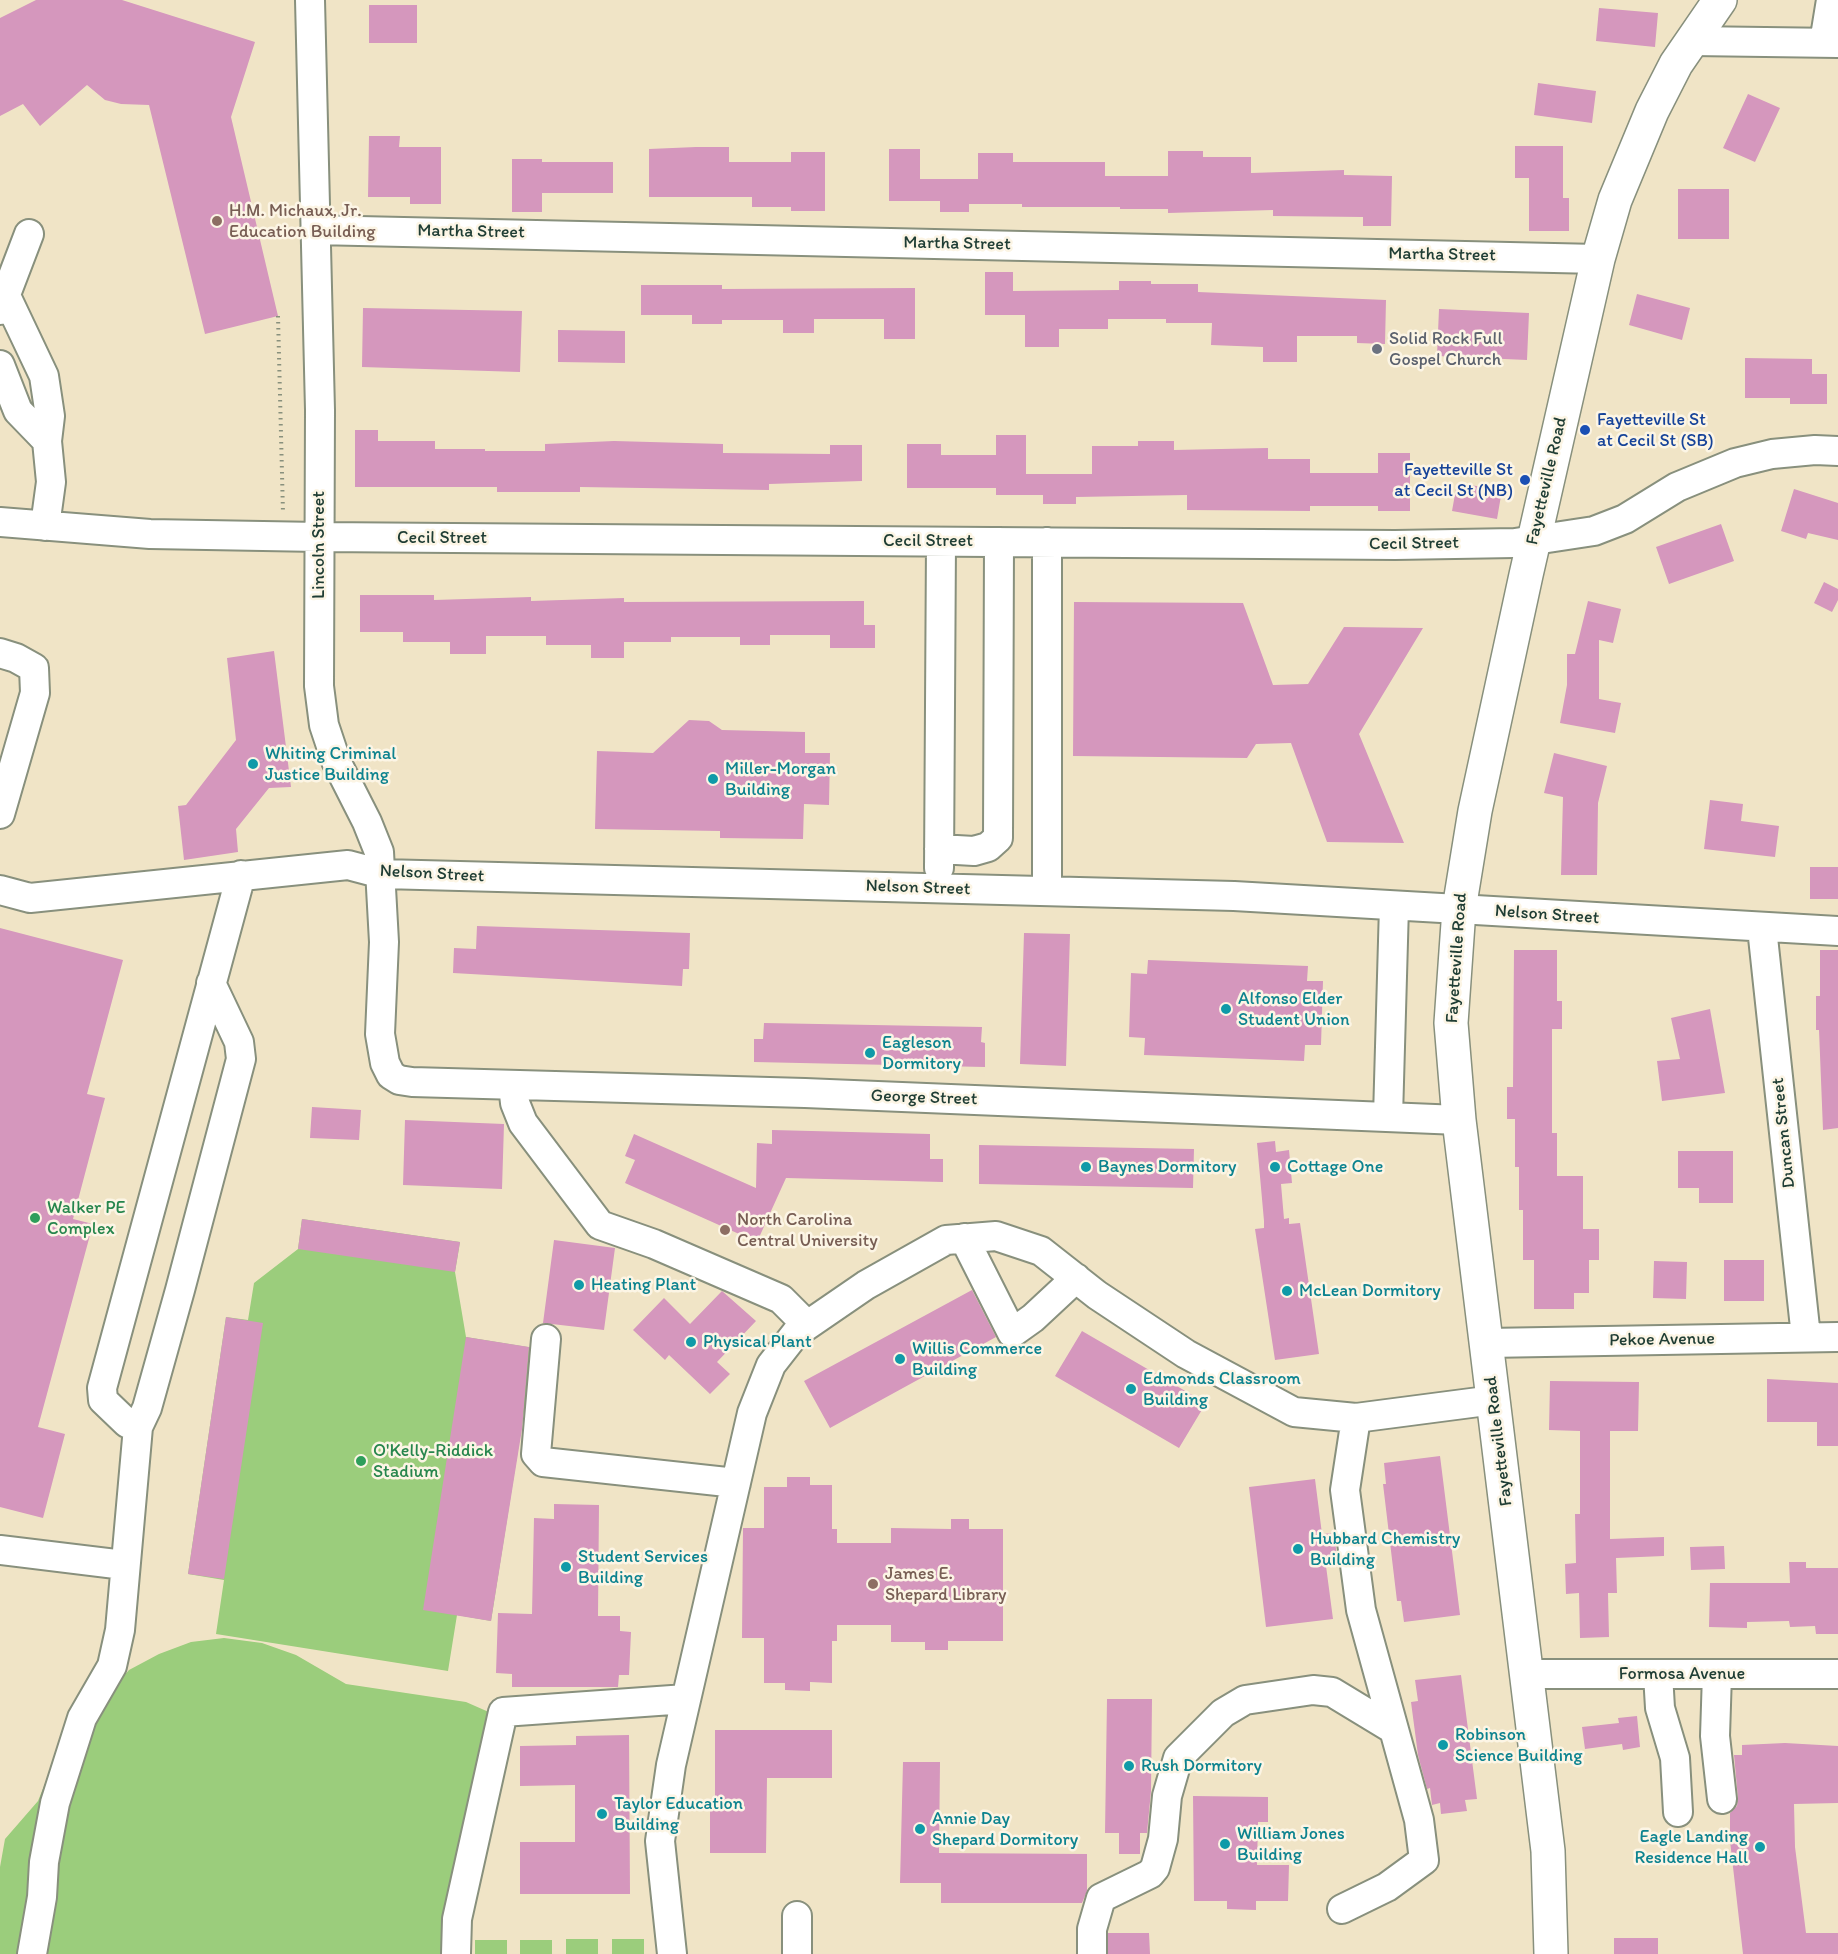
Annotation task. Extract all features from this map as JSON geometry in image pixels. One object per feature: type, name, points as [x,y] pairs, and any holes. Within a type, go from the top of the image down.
[{"type":"main road","name":"Fayetteville Road","points":[[1551,1954],[1548,1851],[1459,1120],[1451,1023],[1459,909],[1475,811],[1598,259],[1615,200],[1652,111],[1692,41],[1720,0]]},
{"type":"street","name":"Lincoln Street","points":[[310,0],[320,410],[319,686],[324,725],[336,761],[368,822],[379,852],[384,942],[380,1034],[385,1063],[391,1075]]},
{"type":"street","points":[[1692,41],[1831,43],[1832,0]]},
{"type":"street","name":"Martha Street","points":[[315,230],[1598,259]]},
{"type":"street","points":[[28,234],[3,304],[44,376],[50,416],[46,441],[51,482],[45,526]]},
{"type":"street","points":[[0,365],[18,411],[46,441]]},
{"type":"street","name":"Cecil Street","points":[[0,522],[150,534],[319,537],[1395,545],[1534,541],[1593,531],[1625,519],[1677,487],[1735,463],[1772,454],[1815,450],[1838,451]]},
{"type":"street","points":[[939,888],[941,542]]},
{"type":"street","points":[[939,849],[974,851],[988,847],[998,838],[999,542]]},
{"type":"street","points":[[1047,542],[1047,891]]},
{"type":"street","points":[[0,653],[16,658],[34,668],[35,693],[0,814]]},
{"type":"street","name":"Nelson Street","points":[[0,890],[30,898],[348,865],[382,874],[1234,896],[1838,931]]},
{"type":"street","points":[[138,1427],[127,1423],[103,1400],[102,1388],[241,875]]},
{"type":"street","points":[[1388,1117],[1394,906]]},
{"type":"street","name":"Duncan Street","points":[[1762,928],[1806,1337]]},
{"type":"street","points":[[32,1954],[42,1897],[44,1862],[56,1803],[82,1718],[112,1665],[120,1630],[124,1564],[138,1427],[147,1408],[241,1059],[239,1042],[212,983]]},
{"type":"street","name":"George Street","points":[[391,1075],[399,1080],[412,1082],[805,1093],[1459,1120]]},
{"type":"street","points":[[513,1085],[515,1103],[523,1123],[600,1225],[654,1244],[781,1299],[807,1325]]},
{"type":"street","points":[[672,1954],[660,1841],[671,1765],[752,1413],[771,1365],[796,1333],[866,1285],[946,1240],[996,1236],[1041,1251],[1186,1354],[1294,1412],[1356,1418],[1494,1400]]},
{"type":"street","points":[[964,1239],[1012,1333],[1076,1278]]},
{"type":"street","name":"Pekoe Avenue","points":[[1487,1343],[1838,1337]]},
{"type":"street","points":[[546,1339],[536,1454],[543,1461],[736,1483]]},
{"type":"street","points":[[1342,1909],[1387,1887],[1424,1860],[1419,1820],[1361,1610],[1345,1490],[1356,1418]]},
{"type":"street","points":[[0,1550],[124,1564]]},
{"type":"street","name":"Formosa Avenue","points":[[1527,1674],[1838,1674]]},
{"type":"street","points":[[1658,1674],[1660,1708],[1675,1758],[1678,1812]]},
{"type":"street","points":[[1718,1674],[1715,1736],[1722,1799]]},
{"type":"street","points":[[1092,1954],[1092,1929],[1101,1898],[1150,1874],[1155,1869],[1163,1839],[1167,1796],[1178,1758],[1223,1713],[1245,1700],[1313,1690],[1332,1692],[1393,1729]]},
{"type":"street","points":[[456,1954],[458,1919],[503,1712],[686,1699]]},
{"type":"street","points":[[797,1916],[797,1954]]},
{"type":"path","points":[[278,316],[283,518]]},
{"type":"green space","name":"O'Kelly-Riddick Stadium","points":[[302,1219],[460,1242],[455,1272],[466,1337],[534,1348],[491,1621],[457,1615],[448,1671],[216,1634],[224,1580],[188,1574],[226,1317],[248,1320],[254,1283],[298,1249]]},
{"type":"green space","points":[[224,1638],[262,1643],[296,1655],[346,1684],[466,1702],[491,1713],[443,1954],[0,1954],[0,1867],[5,1839],[38,1801],[60,1746],[129,1670],[159,1654],[191,1642]]},
{"type":"green space","points":[[566,1939],[598,1939],[598,1954],[566,1954]]},
{"type":"green space","points":[[612,1939],[644,1939],[644,1954],[612,1954]]},
{"type":"green space","points":[[475,1940],[507,1940],[507,1954],[475,1954]]},
{"type":"green space","points":[[520,1940],[552,1940],[552,1954],[520,1954]]},
{"type":"building","name":"H.M. Michaux, Jr. Education Building","points":[[36,0],[122,0],[255,42],[231,117],[278,316],[205,334],[149,105],[121,104],[105,100],[87,85],[40,126],[23,104],[0,116],[0,18]]},
{"type":"building","points":[[369,5],[417,5],[417,43],[369,43]]},
{"type":"building","points":[[1599,8],[1658,13],[1655,47],[1596,41]]},
{"type":"building","points":[[1538,83],[1596,91],[1592,123],[1534,115]]},
{"type":"building","points":[[1748,94],[1780,108],[1755,162],[1723,148]]},
{"type":"building","points":[[369,136],[400,136],[399,147],[441,147],[441,204],[410,204],[410,197],[368,197]]},
{"type":"building","points":[[1515,146],[1563,146],[1563,198],[1569,198],[1569,231],[1529,231],[1529,178],[1515,178]]},
{"type":"building","points":[[729,147],[729,162],[791,162],[791,152],[825,152],[825,211],[791,211],[791,207],[752,207],[752,197],[649,197],[649,149]]},
{"type":"building","points":[[889,149],[920,149],[920,179],[978,179],[978,153],[1013,153],[1013,162],[1105,162],[1105,176],[1168,176],[1168,151],[1203,151],[1203,157],[1251,157],[1251,173],[1344,170],[1344,175],[1392,176],[1391,226],[1363,226],[1363,217],[1273,216],[1273,210],[1168,213],[1168,209],[969,204],[969,212],[940,212],[940,201],[889,201]]},
{"type":"building","points":[[512,159],[542,159],[542,162],[613,162],[613,193],[542,193],[542,212],[512,212]]},
{"type":"building","points":[[1678,189],[1729,189],[1729,239],[1678,239]]},
{"type":"building","points":[[985,272],[1013,272],[1013,291],[1119,290],[1119,281],[1151,281],[1151,284],[1198,284],[1198,292],[1386,300],[1385,344],[1357,343],[1357,336],[1297,336],[1297,362],[1263,362],[1263,347],[1211,345],[1212,323],[1166,323],[1166,319],[1108,319],[1108,329],[1059,329],[1059,347],[1025,347],[1025,315],[985,315]]},
{"type":"building","points":[[641,285],[722,285],[722,289],[915,288],[915,339],[884,339],[884,319],[814,319],[814,333],[783,333],[783,320],[722,320],[722,324],[692,324],[692,315],[641,315]]},
{"type":"building","points":[[1637,294],[1690,308],[1682,340],[1629,325]]},
{"type":"building","points":[[363,308],[522,311],[520,372],[362,367]]},
{"type":"building","points":[[1439,309],[1529,313],[1527,360],[1437,356]]},
{"type":"building","points":[[558,330],[625,331],[625,363],[558,362]]},
{"type":"building","points":[[1745,358],[1812,359],[1812,374],[1827,374],[1827,404],[1790,404],[1790,398],[1745,398]]},
{"type":"building","points":[[355,430],[378,430],[378,441],[435,441],[435,449],[485,449],[485,451],[545,451],[545,444],[614,441],[723,444],[723,453],[830,454],[830,445],[862,445],[862,481],[769,484],[769,490],[580,487],[580,492],[497,492],[497,487],[355,487]]},
{"type":"building","points":[[996,435],[1026,435],[1026,474],[1092,474],[1092,446],[1138,446],[1138,441],[1174,441],[1174,450],[1268,448],[1268,459],[1310,459],[1310,473],[1378,473],[1378,453],[1410,453],[1410,511],[1378,511],[1378,506],[1310,506],[1310,511],[1187,510],[1187,495],[1076,497],[1076,504],[1043,504],[1043,495],[996,495],[996,488],[907,488],[907,444],[941,444],[941,455],[996,455]]},
{"type":"building","points":[[1457,483],[1502,490],[1497,519],[1452,511]]},
{"type":"building","points":[[1794,489],[1838,503],[1838,540],[1808,533],[1806,539],[1781,531]]},
{"type":"building","points":[[1721,524],[1734,561],[1669,584],[1656,547]]},
{"type":"building","points":[[1824,582],[1838,589],[1838,600],[1832,612],[1814,603]]},
{"type":"building","points":[[360,595],[434,595],[434,600],[531,597],[531,601],[624,598],[624,602],[864,601],[864,625],[875,625],[875,648],[830,648],[830,635],[770,635],[770,645],[740,645],[740,637],[671,637],[671,642],[624,642],[624,658],[591,658],[591,645],[546,645],[546,636],[486,636],[486,654],[450,654],[450,642],[403,642],[403,632],[360,632]]},
{"type":"building","points":[[1588,601],[1621,609],[1613,643],[1599,640],[1599,699],[1621,703],[1615,733],[1560,723],[1567,685],[1567,654],[1575,654]]},
{"type":"building","points":[[1074,602],[1243,603],[1273,685],[1308,684],[1344,627],[1423,628],[1359,734],[1404,843],[1327,842],[1291,743],[1256,744],[1247,758],[1073,756]]},
{"type":"building","name":"Whiting Criminal Justice Building","points":[[274,651],[291,787],[269,788],[236,829],[238,852],[184,860],[178,806],[186,805],[236,740],[227,658]]},
{"type":"building","name":"Miller-Morgan Building","points":[[689,720],[709,721],[722,730],[805,732],[805,753],[830,753],[829,805],[804,804],[803,839],[720,838],[720,831],[595,829],[597,751],[653,753]]},
{"type":"building","points":[[1554,753],[1607,766],[1598,803],[1597,875],[1561,875],[1563,797],[1544,793]]},
{"type":"building","points":[[1710,800],[1743,804],[1741,821],[1779,826],[1775,857],[1704,849]]},
{"type":"building","points":[[1810,867],[1838,867],[1838,899],[1810,899]]},
{"type":"building","points":[[477,926],[690,933],[689,969],[683,969],[682,986],[453,973],[454,948],[476,949]]},
{"type":"building","name":"Walker PE Complex","points":[[0,928],[123,960],[87,1094],[105,1098],[73,1219],[93,1224],[38,1427],[65,1434],[43,1518],[0,1507]]},
{"type":"building","points":[[1024,933],[1070,934],[1066,1066],[1020,1064]]},
{"type":"building","points":[[1514,950],[1557,950],[1557,1001],[1562,1001],[1562,1029],[1552,1029],[1552,1133],[1557,1133],[1557,1176],[1583,1176],[1583,1229],[1599,1229],[1599,1260],[1589,1260],[1589,1293],[1574,1293],[1574,1309],[1534,1309],[1534,1260],[1523,1260],[1523,1210],[1519,1210],[1519,1167],[1515,1167],[1515,1119],[1507,1119],[1507,1087],[1513,1087]]},
{"type":"building","points":[[1820,950],[1838,950],[1838,1128],[1823,1130],[1819,1030],[1816,1030],[1816,996],[1820,996]]},
{"type":"building","name":"Alfonso Elder Student Union","points":[[1148,960],[1308,966],[1307,981],[1323,981],[1321,1045],[1305,1045],[1304,1061],[1144,1055],[1145,1038],[1129,1037],[1131,973],[1147,974]]},
{"type":"building","points":[[1710,1009],[1725,1093],[1662,1101],[1657,1061],[1680,1059],[1671,1018]]},
{"type":"building","name":"Eagleson Dormitory","points":[[764,1023],[982,1027],[981,1042],[985,1043],[985,1067],[754,1062],[754,1039],[763,1039]]},
{"type":"building","points":[[312,1107],[361,1110],[359,1140],[310,1138]]},
{"type":"building","points":[[405,1120],[504,1124],[502,1189],[403,1185]]},
{"type":"building","points":[[772,1130],[930,1134],[930,1159],[943,1159],[943,1182],[786,1178],[757,1242],[625,1183],[635,1160],[625,1156],[634,1134],[756,1188],[757,1143],[772,1144]]},
{"type":"building","name":"McLean Dormitory","points":[[1275,1141],[1276,1152],[1289,1150],[1292,1183],[1281,1184],[1284,1219],[1289,1218],[1289,1224],[1300,1223],[1319,1354],[1275,1360],[1255,1229],[1264,1228],[1257,1143]]},
{"type":"building","name":"Baynes Dormitory","points":[[979,1145],[1194,1149],[1193,1188],[979,1184]]},
{"type":"building","points":[[1678,1151],[1733,1151],[1733,1203],[1699,1203],[1699,1188],[1678,1188]]},
{"type":"building","points":[[302,1219],[460,1242],[455,1272],[298,1249]]},
{"type":"building","name":"Heating Plant","points":[[554,1240],[615,1248],[604,1330],[543,1323]]},
{"type":"building","points":[[1724,1260],[1764,1260],[1764,1301],[1724,1301]]},
{"type":"building","points":[[1654,1261],[1687,1262],[1686,1299],[1653,1298]]},
{"type":"building","name":"Willis Commerce Building","points":[[972,1290],[996,1337],[830,1428],[804,1381]]},
{"type":"building","name":"Physical Plant","points":[[722,1291],[756,1321],[717,1362],[730,1374],[710,1394],[669,1355],[665,1360],[633,1330],[664,1298],[690,1324]]},
{"type":"building","points":[[226,1317],[263,1323],[224,1579],[188,1574]]},
{"type":"building","name":"Edmonds Classroom Building","points":[[1082,1331],[1206,1403],[1179,1448],[1055,1376]]},
{"type":"building","points":[[466,1337],[529,1347],[522,1429],[491,1621],[423,1610]]},
{"type":"building","points":[[1767,1379],[1838,1383],[1838,1446],[1817,1446],[1817,1422],[1767,1422]]},
{"type":"building","points":[[1550,1381],[1639,1382],[1638,1431],[1610,1431],[1610,1539],[1664,1537],[1664,1556],[1616,1558],[1617,1593],[1608,1593],[1609,1637],[1580,1638],[1579,1593],[1566,1594],[1565,1564],[1576,1563],[1575,1514],[1580,1514],[1580,1431],[1549,1430]]},
{"type":"building","points":[[1440,1456],[1460,1615],[1404,1622],[1401,1601],[1397,1601],[1383,1484],[1386,1484],[1384,1463]]},
{"type":"building","name":"James E. Shepard Library","points":[[787,1477],[810,1477],[810,1485],[832,1485],[832,1529],[837,1529],[837,1543],[891,1543],[891,1528],[951,1529],[951,1519],[969,1519],[969,1529],[1003,1529],[1003,1641],[948,1641],[948,1650],[925,1650],[925,1642],[891,1642],[891,1625],[837,1625],[837,1641],[832,1641],[832,1683],[810,1682],[810,1691],[785,1690],[785,1683],[764,1683],[764,1638],[742,1638],[743,1528],[764,1528],[764,1487],[787,1487]]},
{"type":"building","name":"Hubbard Chemistry Building","points":[[1315,1479],[1322,1534],[1334,1533],[1338,1565],[1326,1566],[1333,1619],[1266,1627],[1249,1487]]},
{"type":"building","name":"Student Services Building","points":[[554,1504],[599,1505],[598,1616],[620,1616],[620,1631],[631,1632],[629,1675],[619,1675],[618,1687],[512,1687],[512,1674],[496,1673],[498,1613],[532,1614],[534,1518],[554,1519]]},
{"type":"building","points":[[1724,1546],[1725,1569],[1691,1570],[1690,1547]]},
{"type":"building","points":[[1789,1562],[1806,1562],[1806,1568],[1838,1568],[1838,1634],[1816,1634],[1815,1626],[1790,1627],[1789,1621],[1747,1622],[1747,1628],[1709,1627],[1710,1583],[1790,1583]]},
{"type":"building","name":"Robinson Science Building","points":[[1461,1675],[1477,1799],[1465,1800],[1467,1811],[1441,1814],[1440,1803],[1432,1805],[1430,1788],[1427,1789],[1418,1755],[1411,1702],[1418,1701],[1415,1680]]},
{"type":"building","name":"Rush Dormitory","points":[[1107,1699],[1152,1699],[1151,1791],[1147,1833],[1140,1833],[1140,1854],[1119,1854],[1119,1833],[1105,1833]]},
{"type":"building","points":[[1637,1716],[1640,1747],[1623,1750],[1622,1744],[1585,1749],[1582,1727],[1619,1723],[1618,1718]]},
{"type":"building","points":[[715,1730],[832,1730],[832,1778],[767,1778],[766,1853],[710,1853],[710,1800],[715,1800]]},
{"type":"building","name":"Taylor Education Building","points":[[629,1735],[630,1894],[520,1894],[520,1842],[575,1842],[575,1785],[520,1786],[520,1746],[576,1745],[576,1736]]},
{"type":"building","name":"Eagle Landing Residence Hall","points":[[1785,1743],[1838,1746],[1838,1803],[1794,1804],[1795,1847],[1806,1933],[1838,1933],[1838,1954],[1743,1954],[1730,1841],[1730,1813],[1737,1806],[1738,1798],[1734,1755],[1742,1755],[1742,1745]]},
{"type":"building","name":"Annie Day Shepard Dormitory","points":[[903,1762],[940,1762],[939,1853],[1087,1854],[1087,1891],[1082,1903],[941,1903],[941,1883],[900,1883]]},
{"type":"building","name":"William Jones Building","points":[[1193,1796],[1268,1797],[1268,1822],[1258,1822],[1257,1865],[1289,1865],[1288,1901],[1256,1901],[1256,1910],[1227,1909],[1227,1901],[1194,1901]]},
{"type":"building","points":[[1108,1933],[1149,1933],[1150,1954],[1108,1954]]},
{"type":"building","points":[[1614,1938],[1658,1938],[1658,1954],[1614,1954]]},
{"type":"place","name":"H.M. Michaux, Jr. Education Building","points":[[217,221]]},
{"type":"place","name":"Solid Rock Full Gospel Church","points":[[1377,349]]},
{"type":"place","name":"Fayetteville St at Cecil St (SB)","points":[[1585,430]]},
{"type":"place","name":"Fayetteville St at Cecil St (NB)","points":[[1525,480]]},
{"type":"place","name":"Whiting Criminal Justice Building","points":[[253,764]]},
{"type":"place","name":"Miller-Morgan Building","points":[[713,779]]},
{"type":"place","name":"Alfonso Elder Student Union","points":[[1226,1009]]},
{"type":"place","name":"Eagleson Dormitory","points":[[870,1053]]},
{"type":"place","name":"Baynes Dormitory","points":[[1086,1167]]},
{"type":"place","name":"Cottage One","points":[[1275,1167]]},
{"type":"place","name":"Walker PE Complex","points":[[35,1218]]},
{"type":"place","name":"North Carolina Central University","points":[[725,1230]]},
{"type":"place","name":"Heating Plant","points":[[579,1285]]},
{"type":"place","name":"McLean Dormitory","points":[[1287,1291]]},
{"type":"place","name":"Physical Plant","points":[[691,1342]]},
{"type":"place","name":"Willis Commerce Building","points":[[900,1359]]},
{"type":"place","name":"Edmonds Classroom Building","points":[[1131,1389]]},
{"type":"place","name":"O'Kelly-Riddick Stadium","points":[[361,1461]]},
{"type":"place","name":"Hubbard Chemistry Building","points":[[1298,1549]]},
{"type":"place","name":"Student Services Building","points":[[566,1567]]},
{"type":"place","name":"James E. Shepard Library","points":[[873,1584]]},
{"type":"place","name":"Robinson Science Building","points":[[1443,1745]]},
{"type":"place","name":"Rush Dormitory","points":[[1129,1766]]},
{"type":"place","name":"Taylor Education Building","points":[[602,1814]]},
{"type":"place","name":"Annie Day Shepard Dormitory","points":[[920,1829]]},
{"type":"place","name":"William Jones Building","points":[[1225,1844]]},
{"type":"place","name":"Eagle Landing Residence Hall","points":[[1760,1847]]}]
